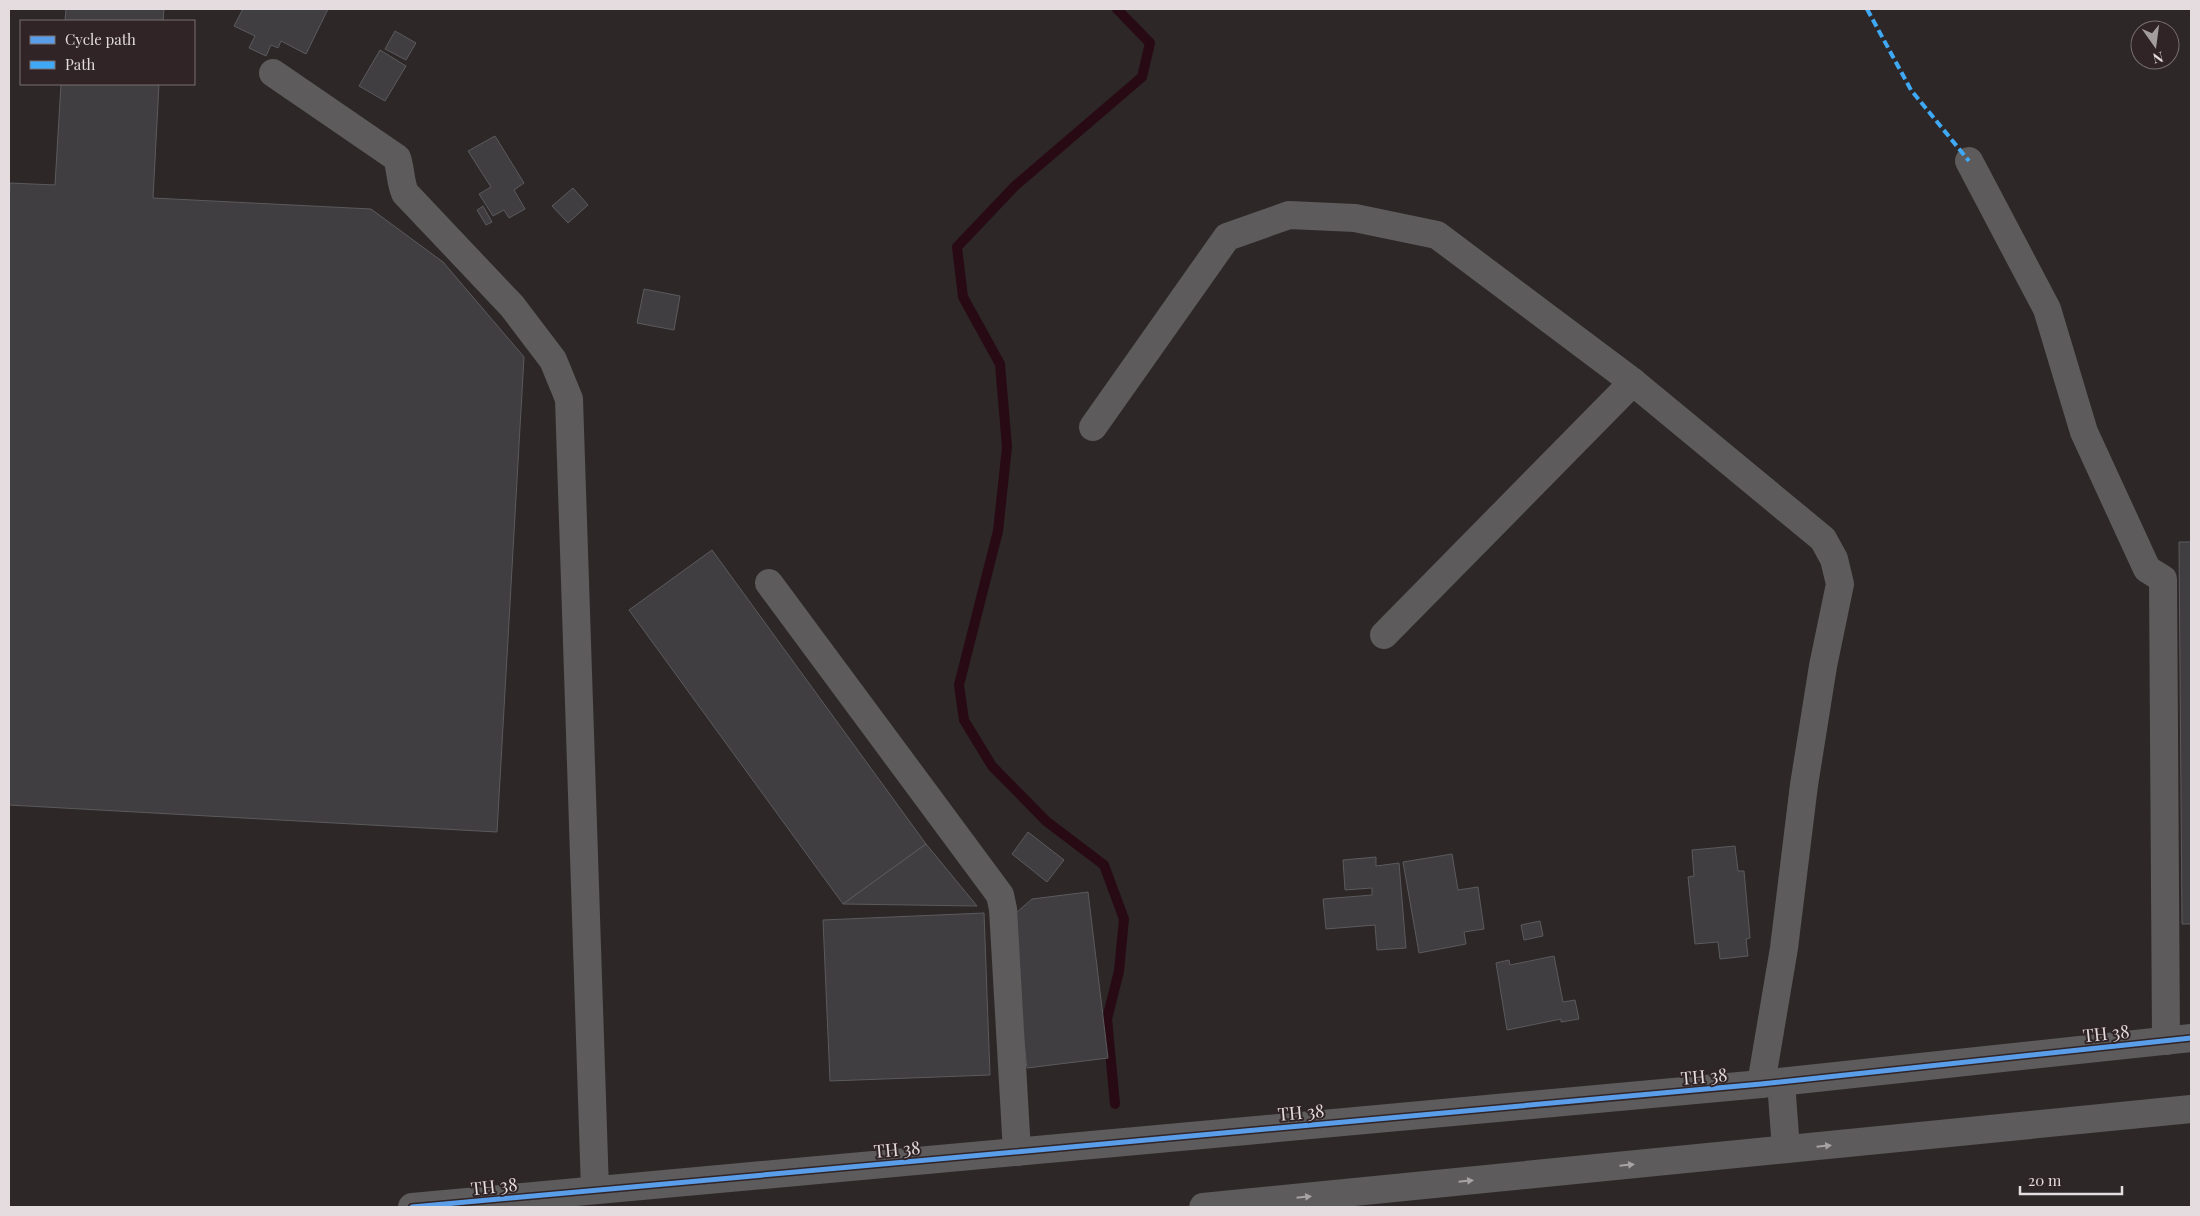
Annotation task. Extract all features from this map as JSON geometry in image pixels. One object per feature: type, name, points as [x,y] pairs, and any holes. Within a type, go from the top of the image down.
[{"type":"street","points":[[273,73],[396,158],[400,169],[400,183],[405,193],[512,306],[553,360],[569,399],[594,1190]]},
{"type":"street","points":[[1969,161],[2047,309],[2084,432],[2146,569],[2163,579],[2179,1039]]},
{"type":"street","points":[[1093,427],[1227,238],[1289,214],[1355,218],[1437,235],[1633,382],[1824,539],[1834,559],[1840,584],[1804,784],[1784,948],[1771,1083],[1786,1149]]},
{"type":"street","points":[[1384,635],[1633,382]]},
{"type":"street","points":[[769,583],[1000,895],[1003,909],[1017,1152]]},
{"type":"street","name":"TH 38","points":[[412,1207],[1771,1083],[2179,1039]]},
{"type":"street","points":[[1203,1207],[1378,1199],[1786,1149],[2191,1109]]},
{"type":"building","points":[[66,9],[164,9],[163,20],[65,20]]},
{"type":"building","points":[[243,9],[328,9],[306,54],[281,41],[278,48],[271,45],[266,56],[249,48],[255,36],[234,26]]},
{"type":"building","points":[[395,31],[416,43],[406,60],[385,49]]},
{"type":"building","points":[[380,50],[406,66],[385,101],[359,86]]},
{"type":"building","points":[[61,85],[159,85],[153,198],[371,209],[443,262],[524,357],[497,832],[9,805],[10,183],[55,185]]},
{"type":"building","points":[[495,136],[524,183],[514,190],[525,209],[509,218],[504,210],[493,216],[479,194],[491,187],[468,151]]},
{"type":"building","points":[[573,188],[588,205],[568,223],[552,206]]},
{"type":"building","points":[[483,206],[492,222],[486,225],[477,210]]},
{"type":"building","points":[[644,289],[680,296],[674,330],[637,323]]},
{"type":"building","points":[[2179,542],[2191,542],[2191,924],[2182,924]]},
{"type":"building","points":[[712,550],[926,844],[843,904],[629,610]]},
{"type":"building","points":[[1028,832],[1064,860],[1047,882],[1012,854]]},
{"type":"building","points":[[926,844],[977,906],[843,904]]},
{"type":"building","points":[[1735,846],[1738,871],[1744,871],[1750,938],[1746,939],[1748,956],[1720,959],[1718,942],[1695,944],[1688,877],[1694,876],[1692,850]]},
{"type":"building","points":[[1452,854],[1458,890],[1478,887],[1484,929],[1464,932],[1466,944],[1419,953],[1403,862]]},
{"type":"building","points":[[1376,857],[1376,866],[1399,863],[1406,948],[1377,950],[1375,925],[1326,929],[1323,899],[1372,895],[1372,888],[1345,890],[1343,860]]},
{"type":"building","points":[[1088,892],[1108,1058],[1027,1068],[1009,919],[1032,899]]},
{"type":"building","points":[[984,913],[990,1075],[830,1081],[823,920]]},
{"type":"building","points":[[1540,921],[1543,936],[1524,940],[1521,925]]},
{"type":"building","points":[[1554,956],[1563,1002],[1575,1000],[1579,1019],[1561,1022],[1561,1019],[1507,1030],[1496,963],[1509,960],[1510,965]]},
{"type":"waterway","points":[[1115,1104],[1107,1019],[1119,971],[1124,919],[1104,865],[1046,821],[992,766],[964,720],[959,685],[998,531],[1007,447],[1000,364],[963,297],[957,247],[1015,186],[1142,77],[1150,43],[1117,9]]},
{"type":"marked path","points":[[1867,9],[1911,90],[1969,161]]},
{"type":"cycle path","points":[[412,1207],[1761,1084],[2191,1038]]}]
